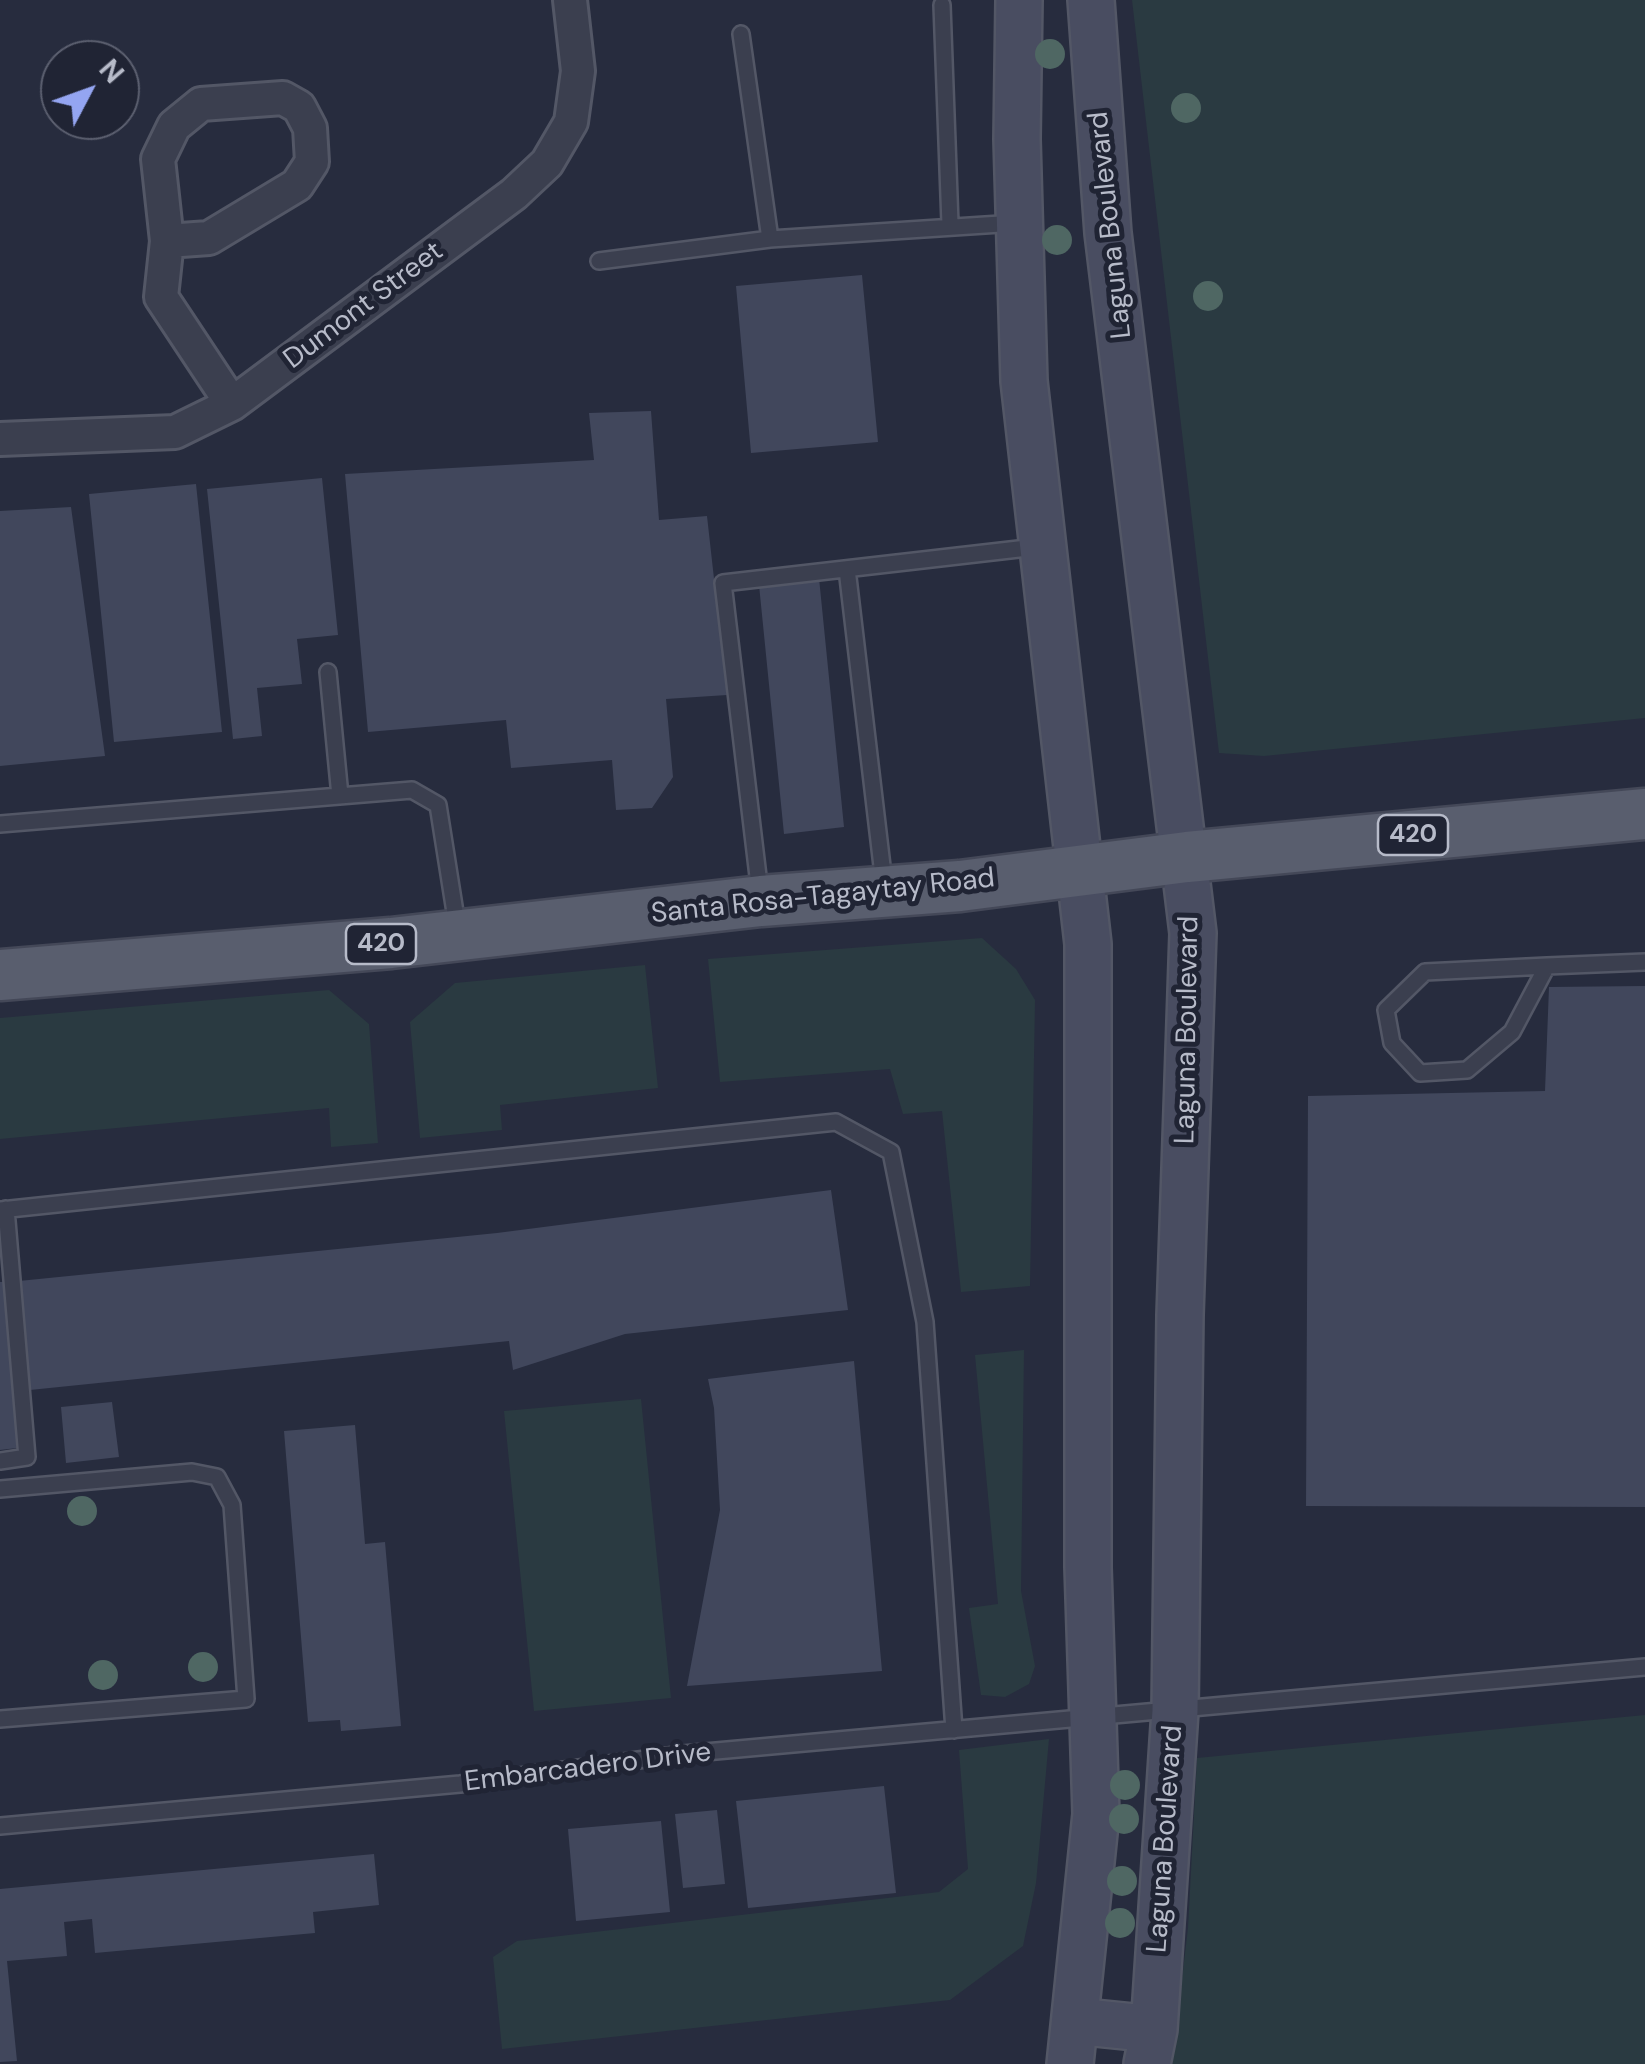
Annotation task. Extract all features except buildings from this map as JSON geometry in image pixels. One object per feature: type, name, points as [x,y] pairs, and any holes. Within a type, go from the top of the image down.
[{"type":"main road","points":[[1020,0],[1024,380],[1088,944],[1087,1313],[1096,1814],[1072,2043],[1150,2046]]},
{"type":"main road","name":"Laguna Boulevard","points":[[1091,0],[1108,233],[1187,857],[1193,933],[1180,1316],[1175,1710],[1150,2046]]},
{"type":"main road","name":"Santa Rosa-Tagaytay Road","points":[[0,975],[458,934],[761,901],[885,892],[1187,857],[1645,814]]},
{"type":"street","name":"Dumont Street","points":[[0,439],[175,432],[232,404],[514,194],[547,163],[571,122],[578,71],[570,0]]},
{"type":"street","points":[[167,241],[209,238],[297,185],[312,162],[310,128],[299,107],[283,98],[201,104],[174,126],[158,159],[167,241],[162,297],[232,404]]},
{"type":"lane","points":[[942,4],[950,224]]},
{"type":"lane","points":[[741,34],[770,239]]},
{"type":"lane","points":[[598,262],[770,239],[950,224],[1020,223]]},
{"type":"lane","points":[[761,901],[723,583],[1040,547]]},
{"type":"lane","points":[[847,569],[885,892]]},
{"type":"lane","points":[[328,672],[340,796]]},
{"type":"lane","points":[[0,824],[412,790],[438,805],[458,934]]},
{"type":"lane","points":[[1547,966],[1512,1032],[1466,1070],[1420,1073],[1392,1043],[1386,1010],[1425,972],[1547,966],[1645,962]]},
{"type":"lane","points":[[0,1461],[28,1457],[3,1209],[836,1122],[890,1152],[924,1322],[954,1730]]},
{"type":"lane","points":[[0,1489],[192,1472],[218,1478],[232,1505],[246,1699],[0,1720]]},
{"type":"lane","name":"Embarcadero Drive","points":[[0,1826],[460,1784],[683,1754],[1645,1666]]},
{"type":"shaded area","points":[[1132,0],[1645,0],[1645,718],[1264,756],[1219,753]]},
{"type":"shaded area","points":[[982,938],[1016,969],[1035,1000],[1030,1286],[961,1292],[942,1111],[903,1114],[890,1069],[720,1082],[708,959]]},
{"type":"shaded area","points":[[645,965],[658,1088],[500,1105],[502,1130],[420,1138],[410,1022],[455,983]]},
{"type":"shaded area","points":[[329,990],[369,1024],[378,1143],[331,1147],[329,1108],[0,1139],[0,1018]]},
{"type":"shaded area","points":[[1024,1350],[1021,1591],[1035,1666],[1029,1684],[1005,1697],[981,1695],[969,1608],[998,1604],[975,1355]]},
{"type":"shaded area","points":[[641,1399],[671,1698],[534,1711],[504,1411]]},
{"type":"shaded area","points":[[1645,1715],[1645,2064],[1172,2064],[1188,1928],[1197,1758]]},
{"type":"shaded area","points":[[1049,1739],[1036,1883],[1023,1946],[950,2000],[502,2049],[493,1957],[517,1941],[939,1892],[968,1869],[959,1750]]}]
